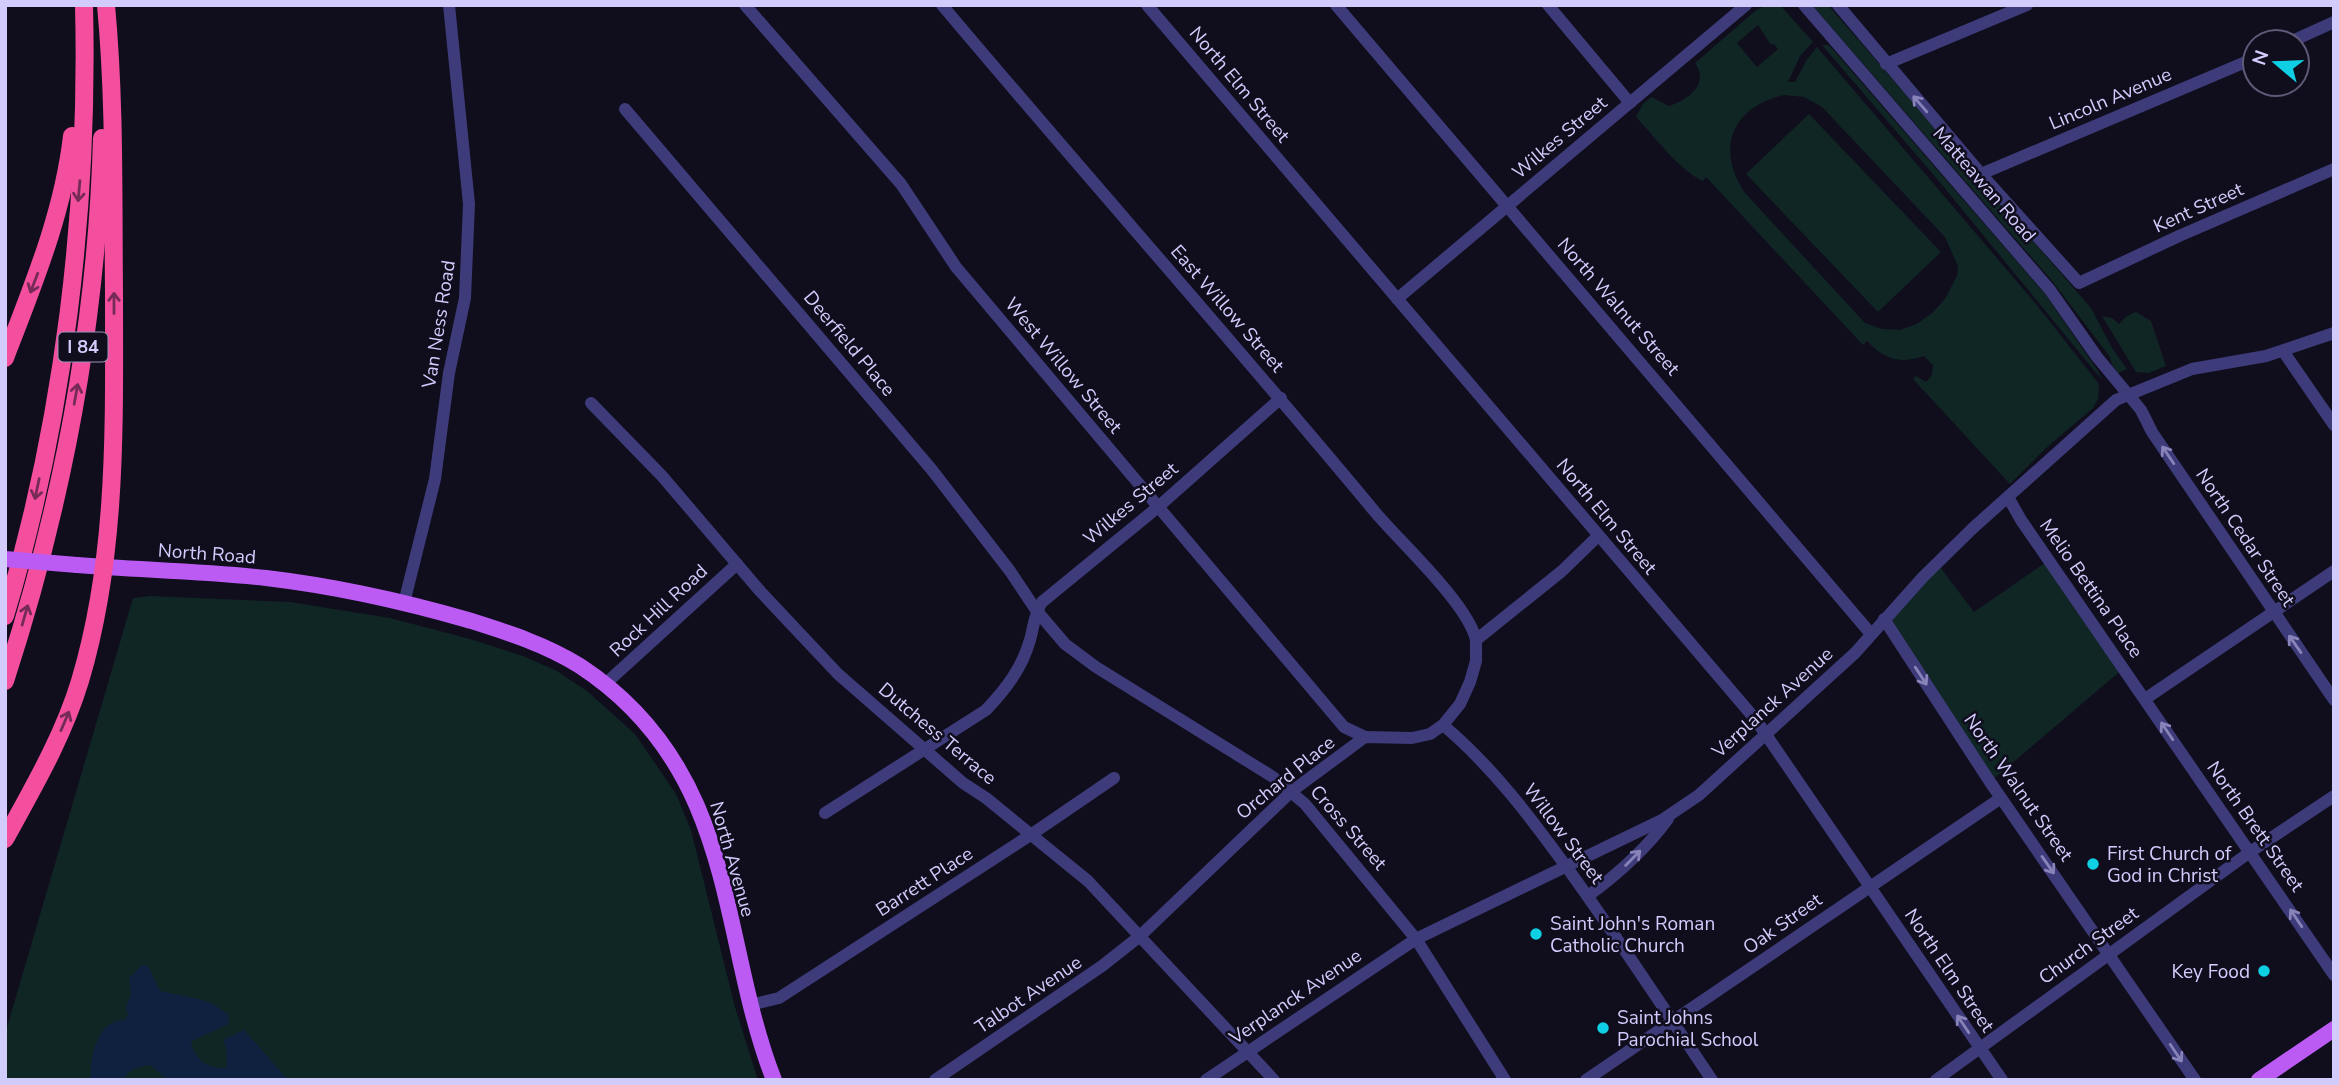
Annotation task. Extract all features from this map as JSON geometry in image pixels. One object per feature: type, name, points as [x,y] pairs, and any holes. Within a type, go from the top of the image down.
[{"type":"highway","name":"I 84","points":[[5,617],[40,475],[68,310],[80,177],[84,5]]},
{"type":"highway","name":"I 84","points":[[5,681],[27,609],[52,509],[81,359],[93,268],[100,179],[104,5]]},
{"type":"highway","points":[[5,839],[45,765],[75,696],[99,607],[105,567],[113,458],[114,386],[113,74],[104,5]]},
{"type":"highway","points":[[5,358],[43,260],[60,202],[70,150],[84,25]]},
{"type":"main road","name":"North Road","points":[[5,559],[270,578],[404,603]]},
{"type":"main road","name":"North Avenue","points":[[404,603],[533,642],[565,657],[639,715],[659,739],[677,766],[696,805],[717,866],[750,1005],[774,1080]]},
{"type":"main road","points":[[2259,1080],[2334,1028]]},
{"type":"street","name":"Van Ness Road","points":[[404,603],[435,479],[449,373],[465,298],[469,194],[449,5]]},
{"type":"street","name":"West Willow Street","points":[[745,5],[901,184],[956,267],[1344,727],[1365,737]]},
{"type":"street","name":"East Willow Street","points":[[942,5],[1281,398],[1392,532],[1461,608],[1473,626],[1476,640]]},
{"type":"street","name":"North Elm Street","points":[[1147,5],[1766,734],[2002,1080]]},
{"type":"street","name":"North Walnut Street","points":[[1336,5],[1871,634]]},
{"type":"street","points":[[1548,5],[1630,103]]},
{"type":"street","name":"Wilkes Street","points":[[1397,299],[1746,5]]},
{"type":"street","name":"Matteawan Road","points":[[1804,5],[2050,290],[2096,357],[2127,396]]},
{"type":"street","points":[[1838,5],[1981,174]]},
{"type":"street","points":[[1886,64],[2027,5]]},
{"type":"street","points":[[2311,32],[2334,22]]},
{"type":"street","name":"Lincoln Avenue","points":[[1981,174],[2241,64]]},
{"type":"street","name":"Deerfield Place","points":[[625,108],[932,470],[1037,610]]},
{"type":"street","name":"Kent Street","points":[[1981,174],[2079,282],[2334,169]]},
{"type":"street","name":"Verplanck Avenue","points":[[1206,1080],[1416,939],[1672,813],[1699,795],[1855,653],[1923,577],[1973,528],[2116,400],[2192,369],[2283,351],[2334,333]]},
{"type":"street","points":[[2283,351],[2334,425]]},
{"type":"street","name":"North Cedar Street","points":[[2127,396],[2141,410],[2152,432],[2334,700]]},
{"type":"street","name":"Wilkes Street","points":[[1037,610],[1042,602],[1158,507],[1281,398]]},
{"type":"street","name":"Dutchess Terrace","points":[[590,403],[662,476],[760,591],[838,674],[963,783],[1032,834],[1088,881],[1274,1080]]},
{"type":"street","name":"Melio Bettina Place","points":[[2008,497],[2021,520],[2145,699]]},
{"type":"street","points":[[1443,725],[1460,704],[1470,682],[1476,661],[1476,640],[1562,570],[1598,536]]},
{"type":"street","name":"Rock Hill Road","points":[[604,685],[737,564]]},
{"type":"street","points":[[2145,699],[2334,571]]},
{"type":"street","points":[[825,813],[986,710],[1006,689],[1023,662],[1037,610]]},
{"type":"street","name":"Cross Street","points":[[1037,610],[1065,644],[1096,667],[1292,791],[1305,804],[1416,939],[1504,1080]]},
{"type":"street","name":"North Walnut Street","points":[[1884,619],[2001,798],[2147,1006],[2195,1080]]},
{"type":"street","name":"North Brett Street","points":[[2145,699],[2334,975]]},
{"type":"street","name":"Orchard Place","points":[[1140,936],[1292,791],[1365,737],[1412,738],[1430,734],[1443,725]]},
{"type":"street","name":"Willow Street","points":[[1443,725],[1463,741],[1492,772],[1546,836],[1712,1080]]},
{"type":"street","name":"Barrett Place","points":[[750,1005],[779,998],[1114,778]]},
{"type":"street","name":"Church Street","points":[[1936,1080],[2250,852],[2334,796]]},
{"type":"street","name":"Oak Street","points":[[1586,1080],[2001,798]]},
{"type":"street","points":[[1588,896],[1615,876],[1660,830],[1672,813]]},
{"type":"street","name":"Talbot Avenue","points":[[935,1080],[1102,966],[1140,936]]},
{"type":"green space","points":[[1766,5],[1780,5],[1813,42],[1800,56],[1788,82],[1795,82],[1817,47],[2036,304],[2099,384],[2098,399],[2093,408],[2045,449],[2010,484],[1913,379],[1916,376],[1926,382],[1932,375],[1933,365],[1924,356],[1907,360],[1893,359],[1867,341],[1863,345],[1706,177],[1703,181],[1685,169],[1636,117],[1643,104],[1651,97],[1669,106],[1690,95],[1700,78],[1695,63],[1755,11]],"holes":[[[1758,25],[1771,45],[1774,44],[1778,49],[1757,67],[1737,43]],[[1784,95],[1804,97],[1822,107],[1945,237],[1958,266],[1957,276],[1945,299],[1917,324],[1900,330],[1882,329],[1865,323],[1745,193],[1731,160],[1730,145],[1734,132],[1741,119],[1752,109]]]},
{"type":"green space","points":[[1812,5],[1828,5],[2091,308],[2112,348],[2127,369],[2118,373],[2110,357],[2053,282]]},
{"type":"green space","points":[[1822,45],[1829,45],[2045,294],[2102,380],[1938,180]]},
{"type":"green space","points":[[1809,114],[1941,252],[1878,312],[1746,174]]},
{"type":"green space","points":[[2136,312],[2151,321],[2166,366],[2149,373],[2136,372],[2102,316],[2112,318],[2119,324]]},
{"type":"green space","points":[[2049,560],[2124,668],[1990,782],[1884,619],[1937,563],[1974,612]]},
{"type":"green space","points":[[150,596],[290,602],[390,618],[523,656],[557,671],[587,691],[635,734],[676,794],[691,830],[735,1007],[758,1080],[5,1080],[5,1034],[133,598]]},
{"type":"water","points":[[142,965],[148,966],[160,991],[211,1003],[228,1014],[229,1024],[191,1041],[195,1054],[203,1062],[213,1067],[227,1068],[223,1040],[244,1030],[288,1080],[168,1080],[150,1065],[134,1069],[122,1080],[91,1080],[93,1052],[97,1042],[107,1026],[124,1020],[128,1015],[126,1007],[131,995],[129,978]]},
{"type":"place","name":"First Church of God in Christ","points":[[2093,864]]},
{"type":"place","name":"Saint John's Roman Catholic Church","points":[[1536,934]]},
{"type":"place","name":"Key Food","points":[[2264,971]]},
{"type":"place","name":"Saint Johns Parochial School","points":[[1603,1028]]}]
